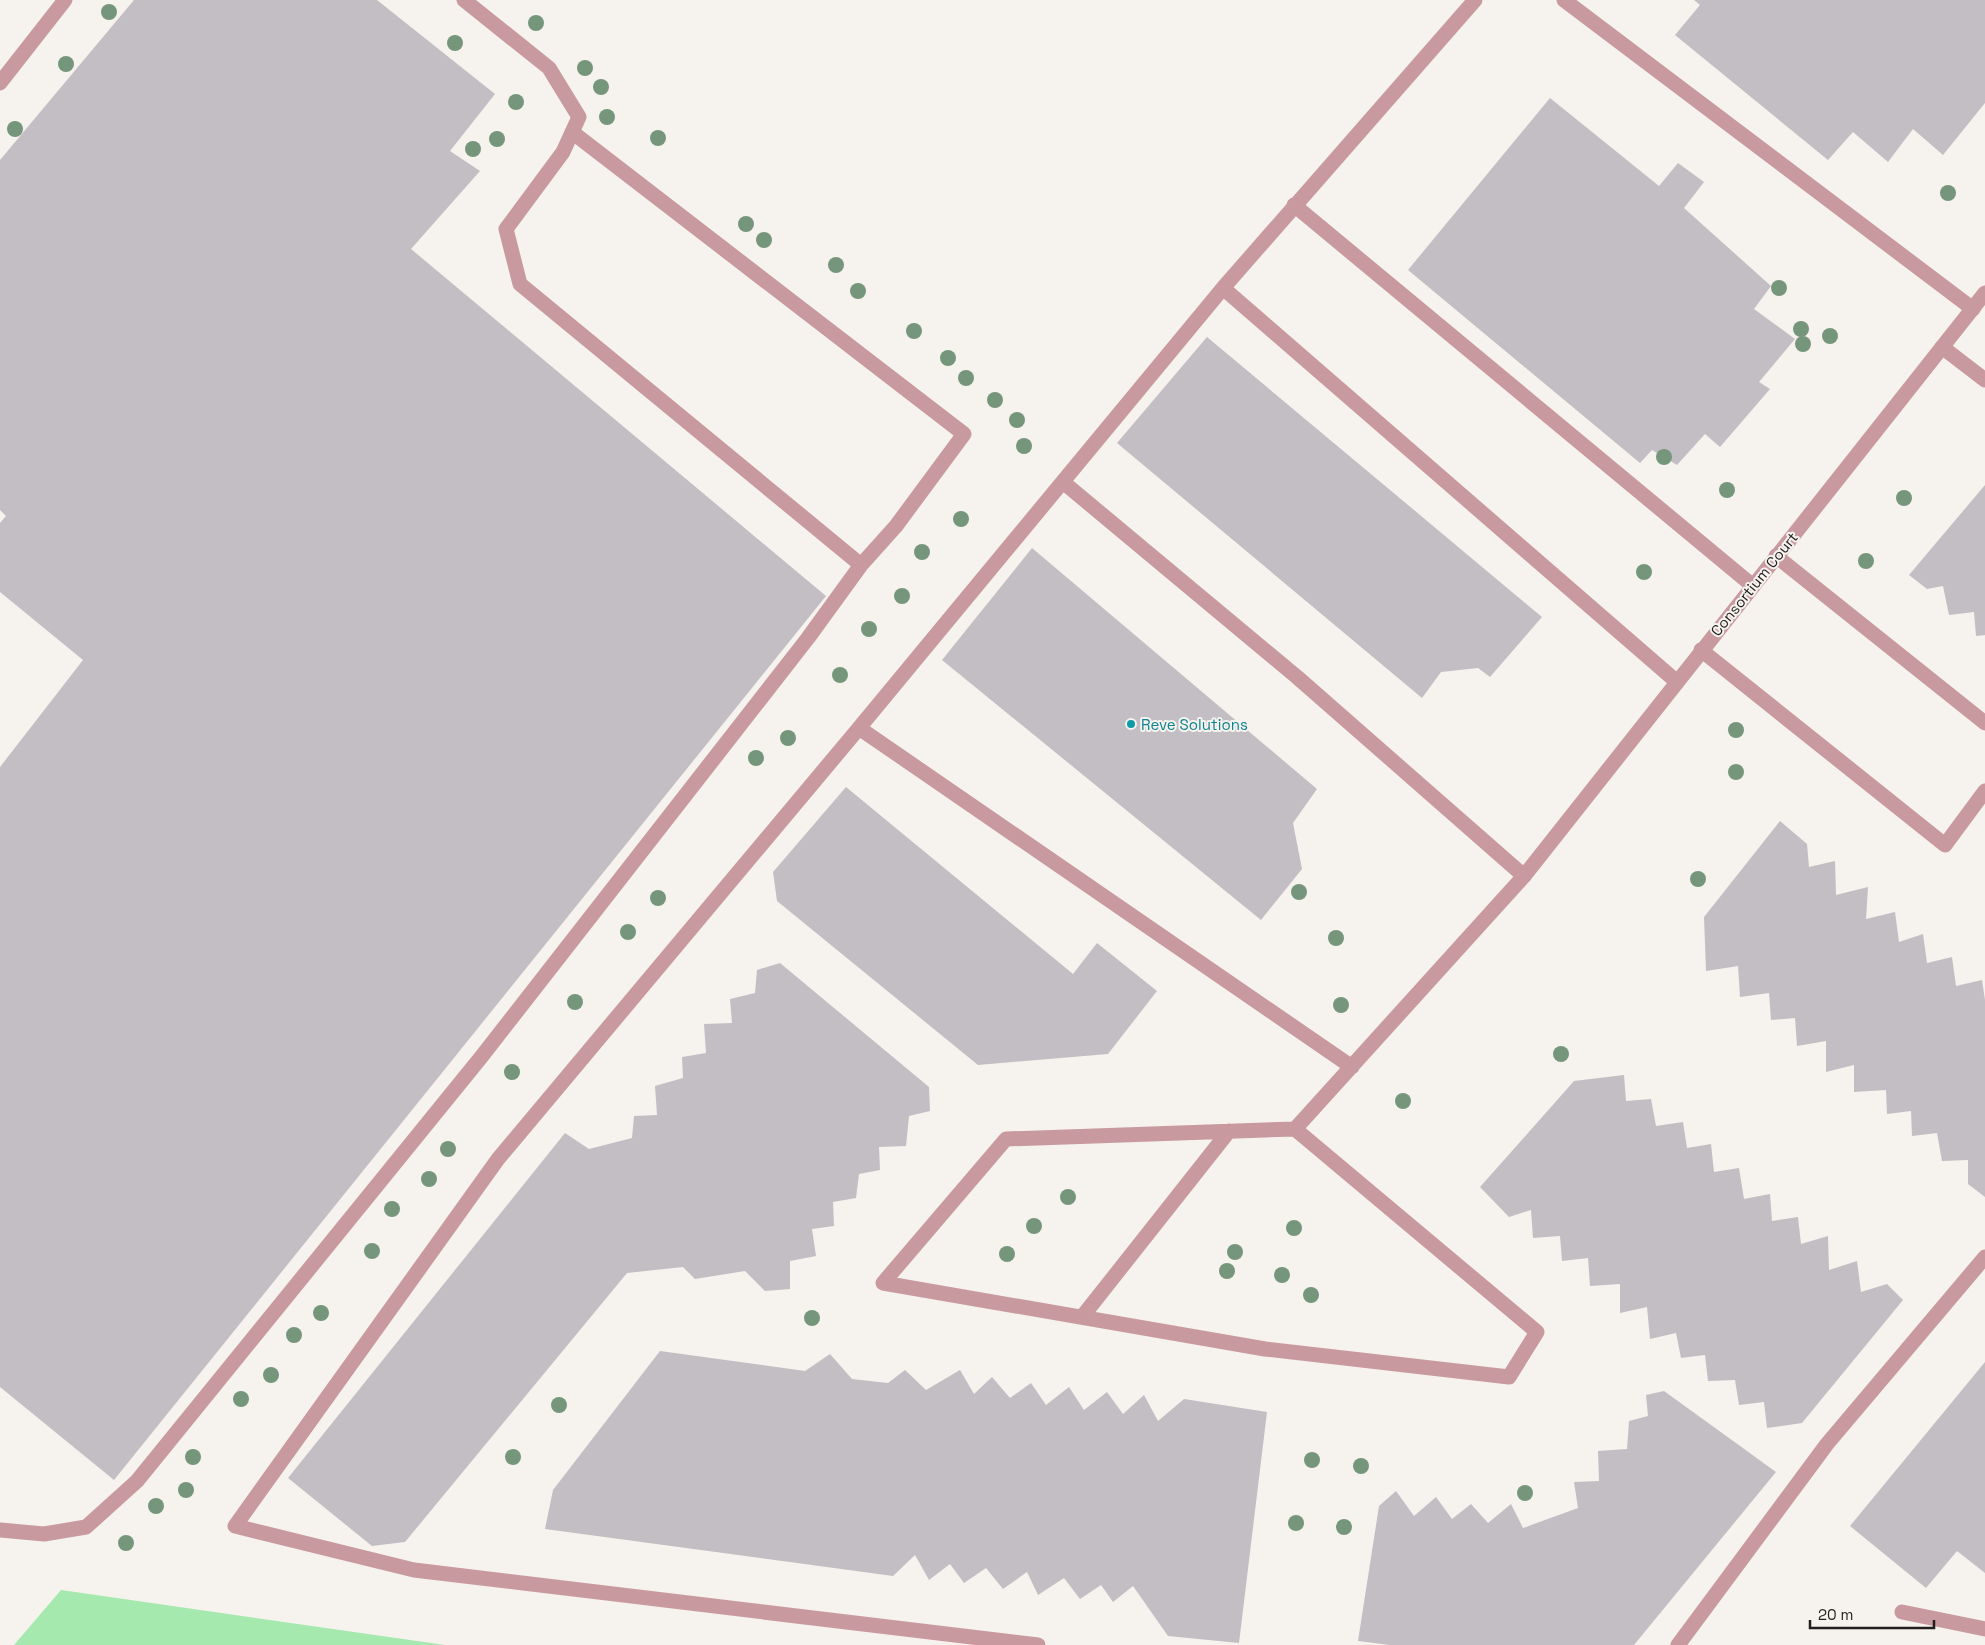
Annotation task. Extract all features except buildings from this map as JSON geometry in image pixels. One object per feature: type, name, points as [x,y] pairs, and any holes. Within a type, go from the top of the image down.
[{"type":"street","points":[[0,82],[65,0]]},
{"type":"street","points":[[464,0],[549,68],[579,117],[562,152],[506,229],[520,284],[861,565]]},
{"type":"street","points":[[1038,1645],[414,1570],[235,1526],[498,1159],[859,728],[1223,288],[1475,0]]},
{"type":"street","points":[[1564,0],[1972,308]]},
{"type":"street","points":[[0,1530],[44,1534],[86,1527],[137,1481],[482,1056],[808,638],[861,565],[896,526],[964,434],[572,132]]},
{"type":"street","points":[[1294,205],[1753,586]]},
{"type":"street","points":[[1223,288],[1676,682]]},
{"type":"street","name":"Consortium Court","points":[[1294,1129],[1524,876],[1985,293]]},
{"type":"street","points":[[1942,347],[1985,380]]},
{"type":"street","points":[[1063,482],[1297,677],[1524,876]]},
{"type":"street","points":[[1776,556],[1985,723]]},
{"type":"street","points":[[1701,650],[1945,845],[1985,791]]},
{"type":"street","points":[[859,728],[1352,1067]]},
{"type":"street","points":[[1294,1129],[1537,1332],[1509,1377],[1265,1349],[883,1282],[1006,1139],[1229,1131],[1294,1129]]},
{"type":"street","points":[[1082,1317],[1229,1131]]},
{"type":"street","points":[[1678,1645],[1827,1444],[1985,1257]]},
{"type":"street","points":[[1902,1612],[1985,1628]]},
{"type":"green space","points":[[61,1590],[445,1645],[14,1645]]},
{"type":"place","name":"Reve Solutions","points":[[1131,724]]}]
